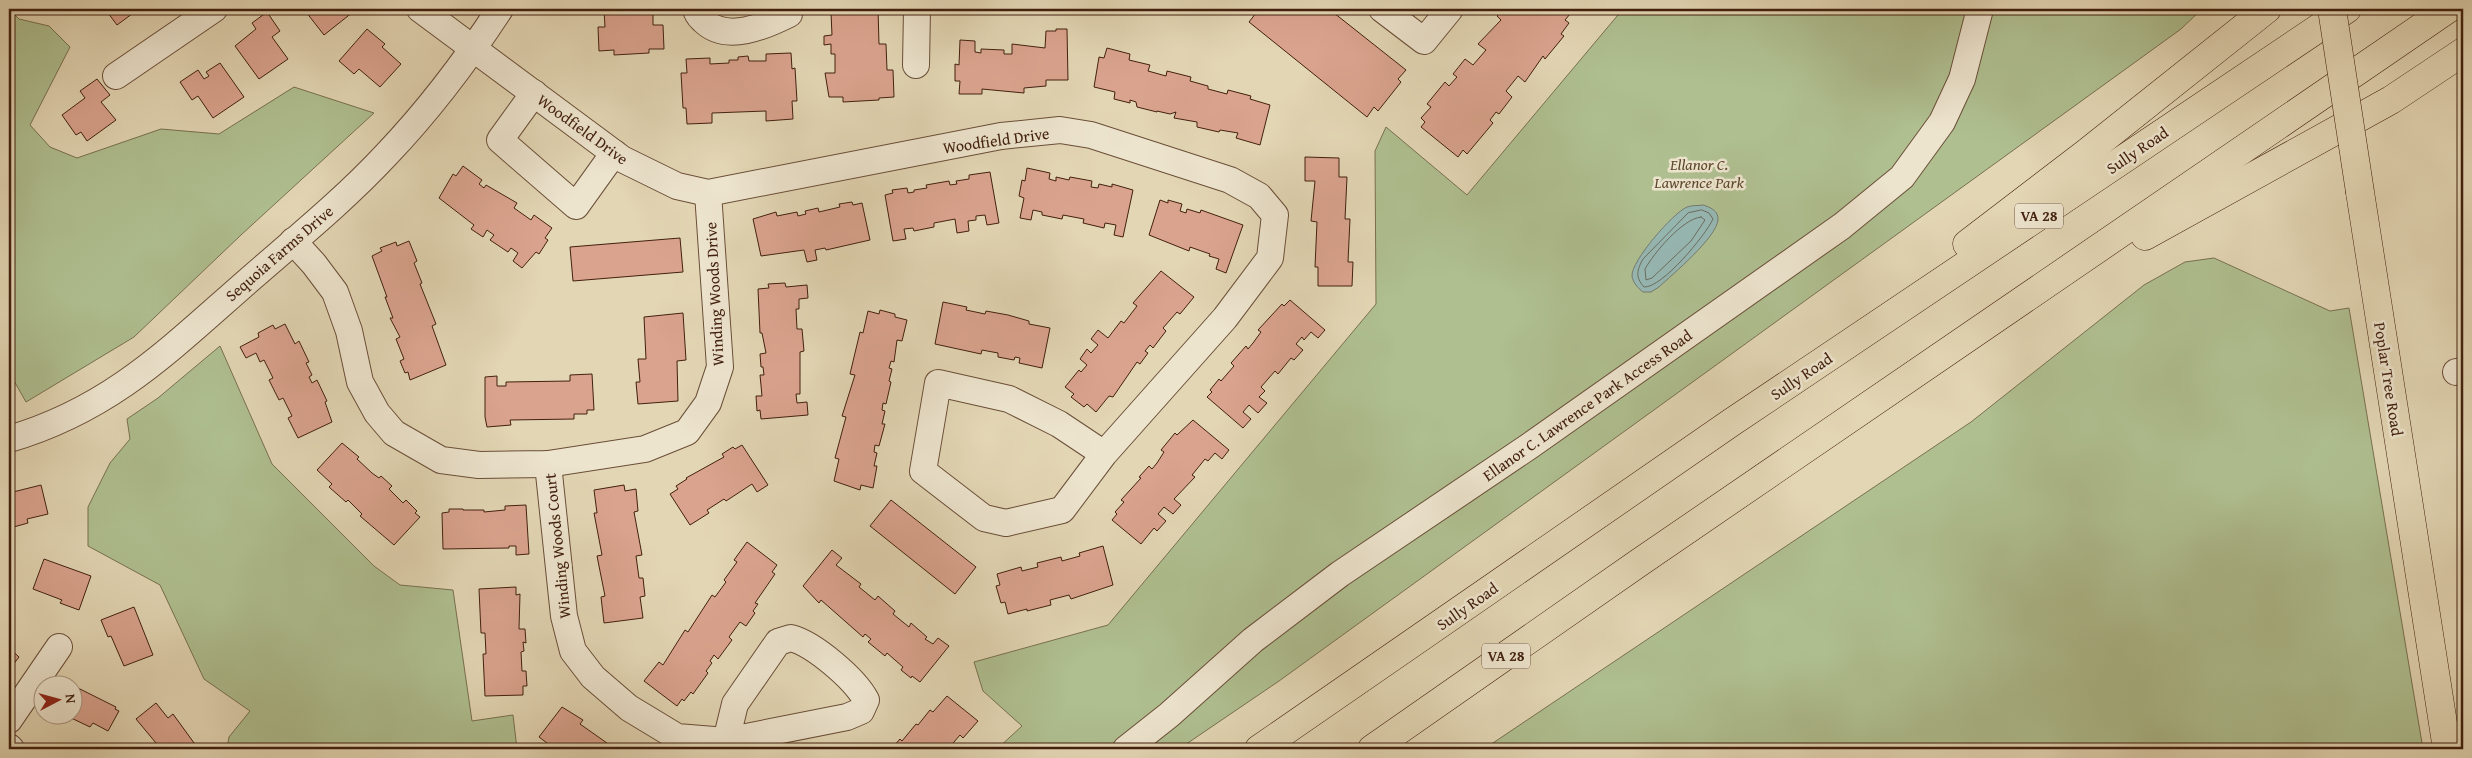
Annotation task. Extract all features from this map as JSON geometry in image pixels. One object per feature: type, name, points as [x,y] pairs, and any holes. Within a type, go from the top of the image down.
[{"type":"main road","points":[[1732,422],[2086,154],[2267,9]]},
{"type":"main road","name":"Poplar Tree Road","points":[[2332,9],[2448,749]]},
{"type":"main road","name":"Sully Road","points":[[1259,749],[1732,422],[2347,9]]},
{"type":"main road","name":"VA 28","points":[[1372,749],[2448,9]]},
{"type":"main road","points":[[1890,391],[2150,233],[2391,100],[2463,52]]},
{"type":"street","points":[[116,76],[214,9]]},
{"type":"street","name":"Woodfield Drive","points":[[420,9],[614,153],[677,186],[708,192],[1001,136],[1060,130],[1091,135],[1230,180],[1259,196],[1275,216],[1270,258],[1225,318],[1104,454],[1062,510],[1006,523],[984,518],[923,471],[938,382],[1009,398],[1059,424],[1104,454]]},
{"type":"street","name":"Sequoia Farms Drive","points":[[9,439],[62,420],[127,384],[151,366],[293,241],[386,155],[442,92],[474,50],[500,9]]},
{"type":"street","points":[[696,9],[697,15],[711,28],[739,32],[768,24],[789,14],[789,9]]},
{"type":"street","points":[[916,65],[917,9]]},
{"type":"street","points":[[1382,9],[1424,41],[1450,9]]},
{"type":"street","name":"Ellanor C. Lawrence Park Access Road","points":[[1126,749],[1169,715],[1253,640],[1340,574],[1588,405],[1842,226],[1902,177],[1942,122],[1958,88],[1980,9]]},
{"type":"street","points":[[534,93],[500,140],[576,206],[614,153]]},
{"type":"street","name":"Winding Woods Drive","points":[[293,241],[314,264],[334,292],[349,331],[360,382],[377,413],[394,433],[441,460],[479,465],[548,464],[645,449],[686,432],[708,403],[720,367],[708,192]]},
{"type":"street","name":"Winding Woods Court","points":[[548,464],[564,616],[573,651],[593,676],[628,708],[677,737],[726,741],[847,717],[861,711],[866,700],[860,688],[804,642],[791,638],[778,642],[735,704],[726,741]]},
{"type":"street","points":[[9,720],[59,647]]},
{"type":"green space","points":[[9,9],[19,19],[49,26],[70,47],[30,125],[50,147],[77,158],[161,129],[219,134],[294,87],[374,113],[241,235],[134,337],[26,402],[9,372]]},
{"type":"green space","name":"Ellanor C. Lawrence Park","points":[[1623,9],[2202,9],[2181,29],[1279,681],[1179,749],[997,749],[1022,726],[983,691],[974,662],[1108,625],[1376,304],[1375,151],[1386,127],[1467,195]]},
{"type":"green space","points":[[2214,258],[2330,311],[2349,308],[2423,749],[1484,749],[1971,422],[2144,285],[2185,262]]},
{"type":"green space","points":[[220,346],[272,464],[374,566],[400,585],[453,590],[472,721],[513,715],[517,749],[227,749],[229,737],[250,711],[204,679],[160,585],[88,546],[88,507],[110,463],[130,439],[127,419],[158,398]]},
{"type":"water","points":[[1703,205],[1714,210],[1718,217],[1715,228],[1710,236],[1659,287],[1651,292],[1643,292],[1633,281],[1632,276],[1638,260],[1645,249],[1672,218],[1681,211],[1689,206]]},
{"type":"building","points":[[105,9],[134,9],[136,11],[117,25]]},
{"type":"building","points":[[310,9],[351,9],[353,12],[324,35],[306,12]]},
{"type":"building","points":[[604,9],[653,9],[653,25],[663,25],[664,49],[649,49],[649,53],[614,55],[614,50],[599,51],[598,27],[605,27]]},
{"type":"building","points":[[824,9],[878,9],[879,44],[886,44],[887,70],[893,70],[894,97],[879,98],[879,100],[843,102],[843,97],[829,97],[825,73],[835,73],[835,54],[831,54],[831,44],[824,45],[824,36],[832,35],[831,13],[824,13]]},
{"type":"building","points":[[1252,9],[1329,9],[1406,70],[1398,79],[1401,82],[1378,111],[1374,107],[1367,117],[1249,22],[1256,13]]},
{"type":"building","points":[[1503,9],[1563,9],[1570,14],[1565,20],[1569,23],[1561,34],[1564,36],[1545,59],[1543,56],[1525,82],[1518,76],[1506,91],[1512,97],[1499,114],[1496,112],[1490,120],[1493,123],[1467,154],[1463,150],[1458,157],[1421,127],[1425,122],[1421,118],[1431,107],[1427,104],[1445,82],[1449,86],[1457,77],[1453,74],[1465,59],[1473,65],[1486,50],[1478,44],[1501,20],[1497,16]]},
{"type":"building","points":[[267,12],[280,31],[272,37],[288,59],[259,79],[235,46],[256,29],[252,23]]},
{"type":"building","points":[[367,29],[385,44],[382,47],[401,64],[380,87],[359,69],[354,74],[339,61]]},
{"type":"building","points":[[1056,29],[1067,29],[1068,80],[1046,80],[1046,86],[1024,88],[1024,93],[982,89],[982,94],[959,94],[960,81],[955,81],[955,64],[959,65],[960,40],[975,41],[975,52],[981,53],[981,49],[1004,50],[1004,54],[1012,54],[1012,44],[1045,48],[1046,31],[1056,31]]},
{"type":"building","points":[[1107,48],[1130,54],[1129,60],[1150,65],[1148,71],[1166,76],[1167,71],[1191,77],[1190,81],[1208,86],[1208,89],[1227,94],[1228,90],[1251,96],[1250,99],[1270,105],[1260,145],[1236,138],[1238,133],[1220,130],[1219,132],[1197,127],[1197,122],[1174,118],[1176,112],[1170,114],[1157,112],[1137,107],[1136,102],[1130,100],[1130,103],[1114,99],[1115,92],[1094,87],[1099,57],[1104,58]]},
{"type":"building","points":[[791,53],[792,69],[795,68],[797,101],[792,101],[793,119],[766,121],[766,111],[712,113],[712,123],[687,124],[686,108],[683,108],[681,73],[687,73],[686,59],[710,58],[710,64],[729,63],[729,60],[738,60],[738,57],[748,56],[749,61],[766,61],[766,54]]},
{"type":"building","points":[[220,63],[244,97],[213,118],[198,96],[192,100],[180,82],[198,70],[204,79],[209,76],[206,72]]},
{"type":"building","points":[[97,79],[110,95],[101,102],[116,120],[87,141],[81,132],[76,135],[62,115],[85,98],[80,91]]},
{"type":"building","points":[[1305,157],[1339,158],[1339,177],[1347,177],[1345,219],[1350,219],[1348,262],[1353,262],[1352,286],[1318,286],[1318,267],[1315,267],[1317,222],[1311,221],[1315,181],[1305,181]]},
{"type":"building","points":[[463,166],[482,180],[479,184],[484,188],[486,185],[517,203],[514,208],[531,220],[534,215],[552,228],[545,238],[548,240],[539,254],[536,252],[522,268],[513,261],[518,253],[511,248],[508,252],[490,240],[494,235],[487,230],[483,237],[471,229],[474,225],[439,198],[453,174],[456,176]]},
{"type":"building","points":[[1027,168],[1050,173],[1049,179],[1056,181],[1056,177],[1069,180],[1070,177],[1092,181],[1091,187],[1098,188],[1099,184],[1112,187],[1112,184],[1133,190],[1123,237],[1114,235],[1116,225],[1105,223],[1104,228],[1083,223],[1084,219],[1063,215],[1062,219],[1042,215],[1042,212],[1033,210],[1031,220],[1020,218],[1024,198],[1019,196],[1022,180],[1025,181]]},
{"type":"building","points":[[990,172],[999,223],[987,225],[985,215],[976,216],[976,220],[968,221],[969,231],[957,233],[955,219],[934,223],[934,227],[914,231],[913,228],[904,229],[906,239],[893,241],[885,195],[893,193],[892,190],[907,188],[908,193],[914,192],[914,190],[927,188],[926,185],[949,181],[950,185],[957,184],[956,181],[969,179],[969,175]]},
{"type":"building","points":[[1160,200],[1168,203],[1168,200],[1182,204],[1180,211],[1186,213],[1187,209],[1200,213],[1201,210],[1243,225],[1226,273],[1216,269],[1219,259],[1209,256],[1210,254],[1190,247],[1189,251],[1149,235]]},
{"type":"building","points":[[852,202],[853,205],[862,203],[870,240],[826,250],[825,248],[815,250],[817,260],[807,262],[804,250],[761,256],[753,219],[776,212],[777,216],[797,212],[798,216],[806,214],[805,211],[818,208],[819,212],[840,207],[839,204]]},
{"type":"building","points":[[680,238],[683,272],[573,281],[570,247]]},
{"type":"building","points":[[409,241],[417,261],[414,263],[422,283],[420,284],[436,324],[432,326],[446,365],[410,380],[408,372],[405,373],[400,361],[404,359],[396,339],[400,337],[390,318],[393,318],[372,256],[382,251],[380,248],[396,242],[397,246]]},
{"type":"building","points":[[1161,271],[1194,297],[1180,314],[1177,312],[1163,328],[1166,331],[1153,348],[1150,345],[1145,351],[1148,353],[1140,364],[1137,362],[1113,397],[1109,396],[1096,412],[1087,404],[1084,407],[1071,397],[1074,394],[1065,387],[1079,370],[1081,372],[1087,365],[1080,359],[1087,349],[1091,353],[1098,345],[1091,339],[1098,330],[1108,338],[1121,321],[1124,323],[1137,306],[1133,303]]},
{"type":"building","points":[[785,283],[786,287],[807,285],[808,298],[799,299],[799,309],[796,309],[797,329],[802,329],[804,351],[800,352],[800,394],[796,394],[797,403],[807,402],[808,415],[761,419],[760,410],[757,411],[756,396],[762,396],[760,375],[764,375],[760,354],[766,353],[762,333],[760,333],[758,289],[769,288],[768,284]]},
{"type":"building","points":[[1290,300],[1325,330],[1318,338],[1311,332],[1304,340],[1302,337],[1296,344],[1303,350],[1294,360],[1291,358],[1278,374],[1275,371],[1261,387],[1265,391],[1259,397],[1267,403],[1258,413],[1249,405],[1243,412],[1251,419],[1243,428],[1207,397],[1219,379],[1221,381],[1234,366],[1231,363],[1246,346],[1248,349],[1253,343],[1261,332],[1258,330],[1282,304],[1284,306]]},
{"type":"building","points":[[943,302],[967,307],[966,310],[985,314],[986,311],[1008,315],[1029,321],[1029,324],[1050,328],[1042,368],[1019,363],[1020,358],[1015,357],[1014,360],[998,357],[998,353],[982,350],[981,354],[935,344]]},
{"type":"building","points":[[880,310],[907,320],[902,341],[897,340],[894,362],[891,361],[889,368],[892,369],[889,381],[891,382],[886,404],[883,403],[882,410],[885,411],[882,424],[885,424],[879,446],[875,445],[874,452],[877,453],[874,466],[877,466],[873,488],[861,485],[860,490],[834,481],[839,459],[835,458],[846,417],[842,416],[855,375],[850,374],[860,332],[863,333],[868,311],[879,314]]},
{"type":"building","points":[[683,313],[686,360],[677,361],[678,401],[638,404],[636,382],[640,382],[638,359],[646,359],[644,317]]},
{"type":"building","points":[[285,324],[295,344],[299,341],[309,362],[306,363],[312,375],[309,377],[312,383],[317,380],[327,401],[325,402],[332,422],[298,438],[288,418],[292,416],[283,398],[279,400],[269,380],[273,378],[264,360],[260,362],[256,353],[246,358],[240,347],[259,337],[258,333],[273,325],[275,329]]},
{"type":"building","points":[[592,374],[594,410],[587,410],[587,414],[574,414],[574,419],[510,420],[511,425],[487,427],[485,417],[485,377],[497,376],[497,386],[506,386],[506,382],[570,381],[570,375]]},
{"type":"building","points":[[1193,420],[1229,450],[1222,459],[1215,453],[1208,461],[1205,459],[1192,475],[1195,477],[1174,499],[1181,505],[1173,514],[1164,507],[1158,514],[1166,521],[1157,531],[1154,528],[1141,544],[1112,520],[1117,514],[1115,512],[1124,502],[1121,500],[1141,478],[1139,477],[1149,466],[1152,469],[1157,463],[1164,452],[1161,450],[1175,433],[1177,435]]},
{"type":"building","points":[[342,443],[359,457],[357,459],[372,473],[379,478],[381,476],[392,486],[389,489],[403,503],[406,500],[417,511],[415,513],[420,517],[394,545],[360,516],[362,514],[348,500],[346,502],[329,487],[332,484],[317,470]]},
{"type":"building","points":[[742,445],[768,485],[757,492],[752,484],[726,501],[724,499],[707,510],[709,513],[690,525],[670,494],[678,489],[676,486],[686,478],[724,457],[722,454],[733,447],[735,449]]},
{"type":"building","points":[[41,485],[48,514],[27,519],[28,523],[10,528],[9,493]]},
{"type":"building","points":[[624,485],[625,491],[636,489],[638,511],[634,512],[642,555],[636,556],[639,578],[643,578],[645,596],[640,597],[643,618],[604,623],[601,597],[605,596],[597,556],[602,555],[594,513],[597,513],[594,490]]},
{"type":"building","points":[[891,500],[976,567],[955,594],[870,526]]},
{"type":"building","points":[[526,505],[529,554],[516,555],[516,546],[509,546],[509,548],[443,549],[442,513],[449,512],[449,509],[484,510],[484,512],[505,510],[505,506]]},
{"type":"building","points":[[747,542],[777,565],[772,572],[775,574],[755,603],[758,604],[753,611],[755,613],[746,626],[740,622],[729,637],[732,640],[718,659],[714,655],[710,661],[712,663],[706,671],[708,673],[693,694],[691,692],[677,706],[644,681],[659,662],[663,665],[685,630],[688,632],[712,595],[715,597],[737,562],[734,560]]},
{"type":"building","points":[[1103,546],[1113,585],[1071,599],[1069,595],[1050,600],[1051,605],[1027,611],[1027,609],[1008,614],[1005,602],[1001,603],[996,586],[1000,585],[997,574],[1021,567],[1022,571],[1038,567],[1037,563],[1061,557],[1062,561],[1080,556],[1079,553]]},
{"type":"building","points":[[832,550],[842,558],[836,565],[861,584],[859,587],[875,600],[878,596],[895,611],[893,614],[909,627],[911,623],[927,637],[925,639],[933,644],[938,638],[949,646],[920,682],[901,670],[903,667],[887,653],[885,656],[868,642],[871,639],[865,634],[863,637],[821,600],[819,603],[803,586]]},
{"type":"building","points":[[44,559],[91,576],[79,610],[60,603],[62,600],[33,589]]},
{"type":"building","points":[[516,587],[516,595],[520,594],[519,629],[525,629],[526,643],[523,642],[524,651],[521,652],[522,671],[526,671],[527,686],[523,686],[523,695],[485,696],[483,654],[486,654],[485,633],[481,633],[479,589]]},
{"type":"building","points":[[134,607],[153,655],[124,666],[111,636],[108,637],[101,620]]},
{"type":"building","points":[[9,648],[19,657],[9,670]]},
{"type":"building","points":[[82,690],[116,707],[115,709],[119,711],[108,731],[93,723],[90,727],[82,723]]},
{"type":"building","points":[[947,696],[978,721],[963,738],[960,735],[948,749],[891,749],[900,739],[902,741],[916,724],[918,725],[930,710],[933,712]]},
{"type":"building","points":[[156,703],[168,718],[173,714],[197,747],[193,749],[161,749],[136,719]]},
{"type":"building","points":[[562,707],[583,720],[580,724],[614,748],[555,749],[539,737]]}]
